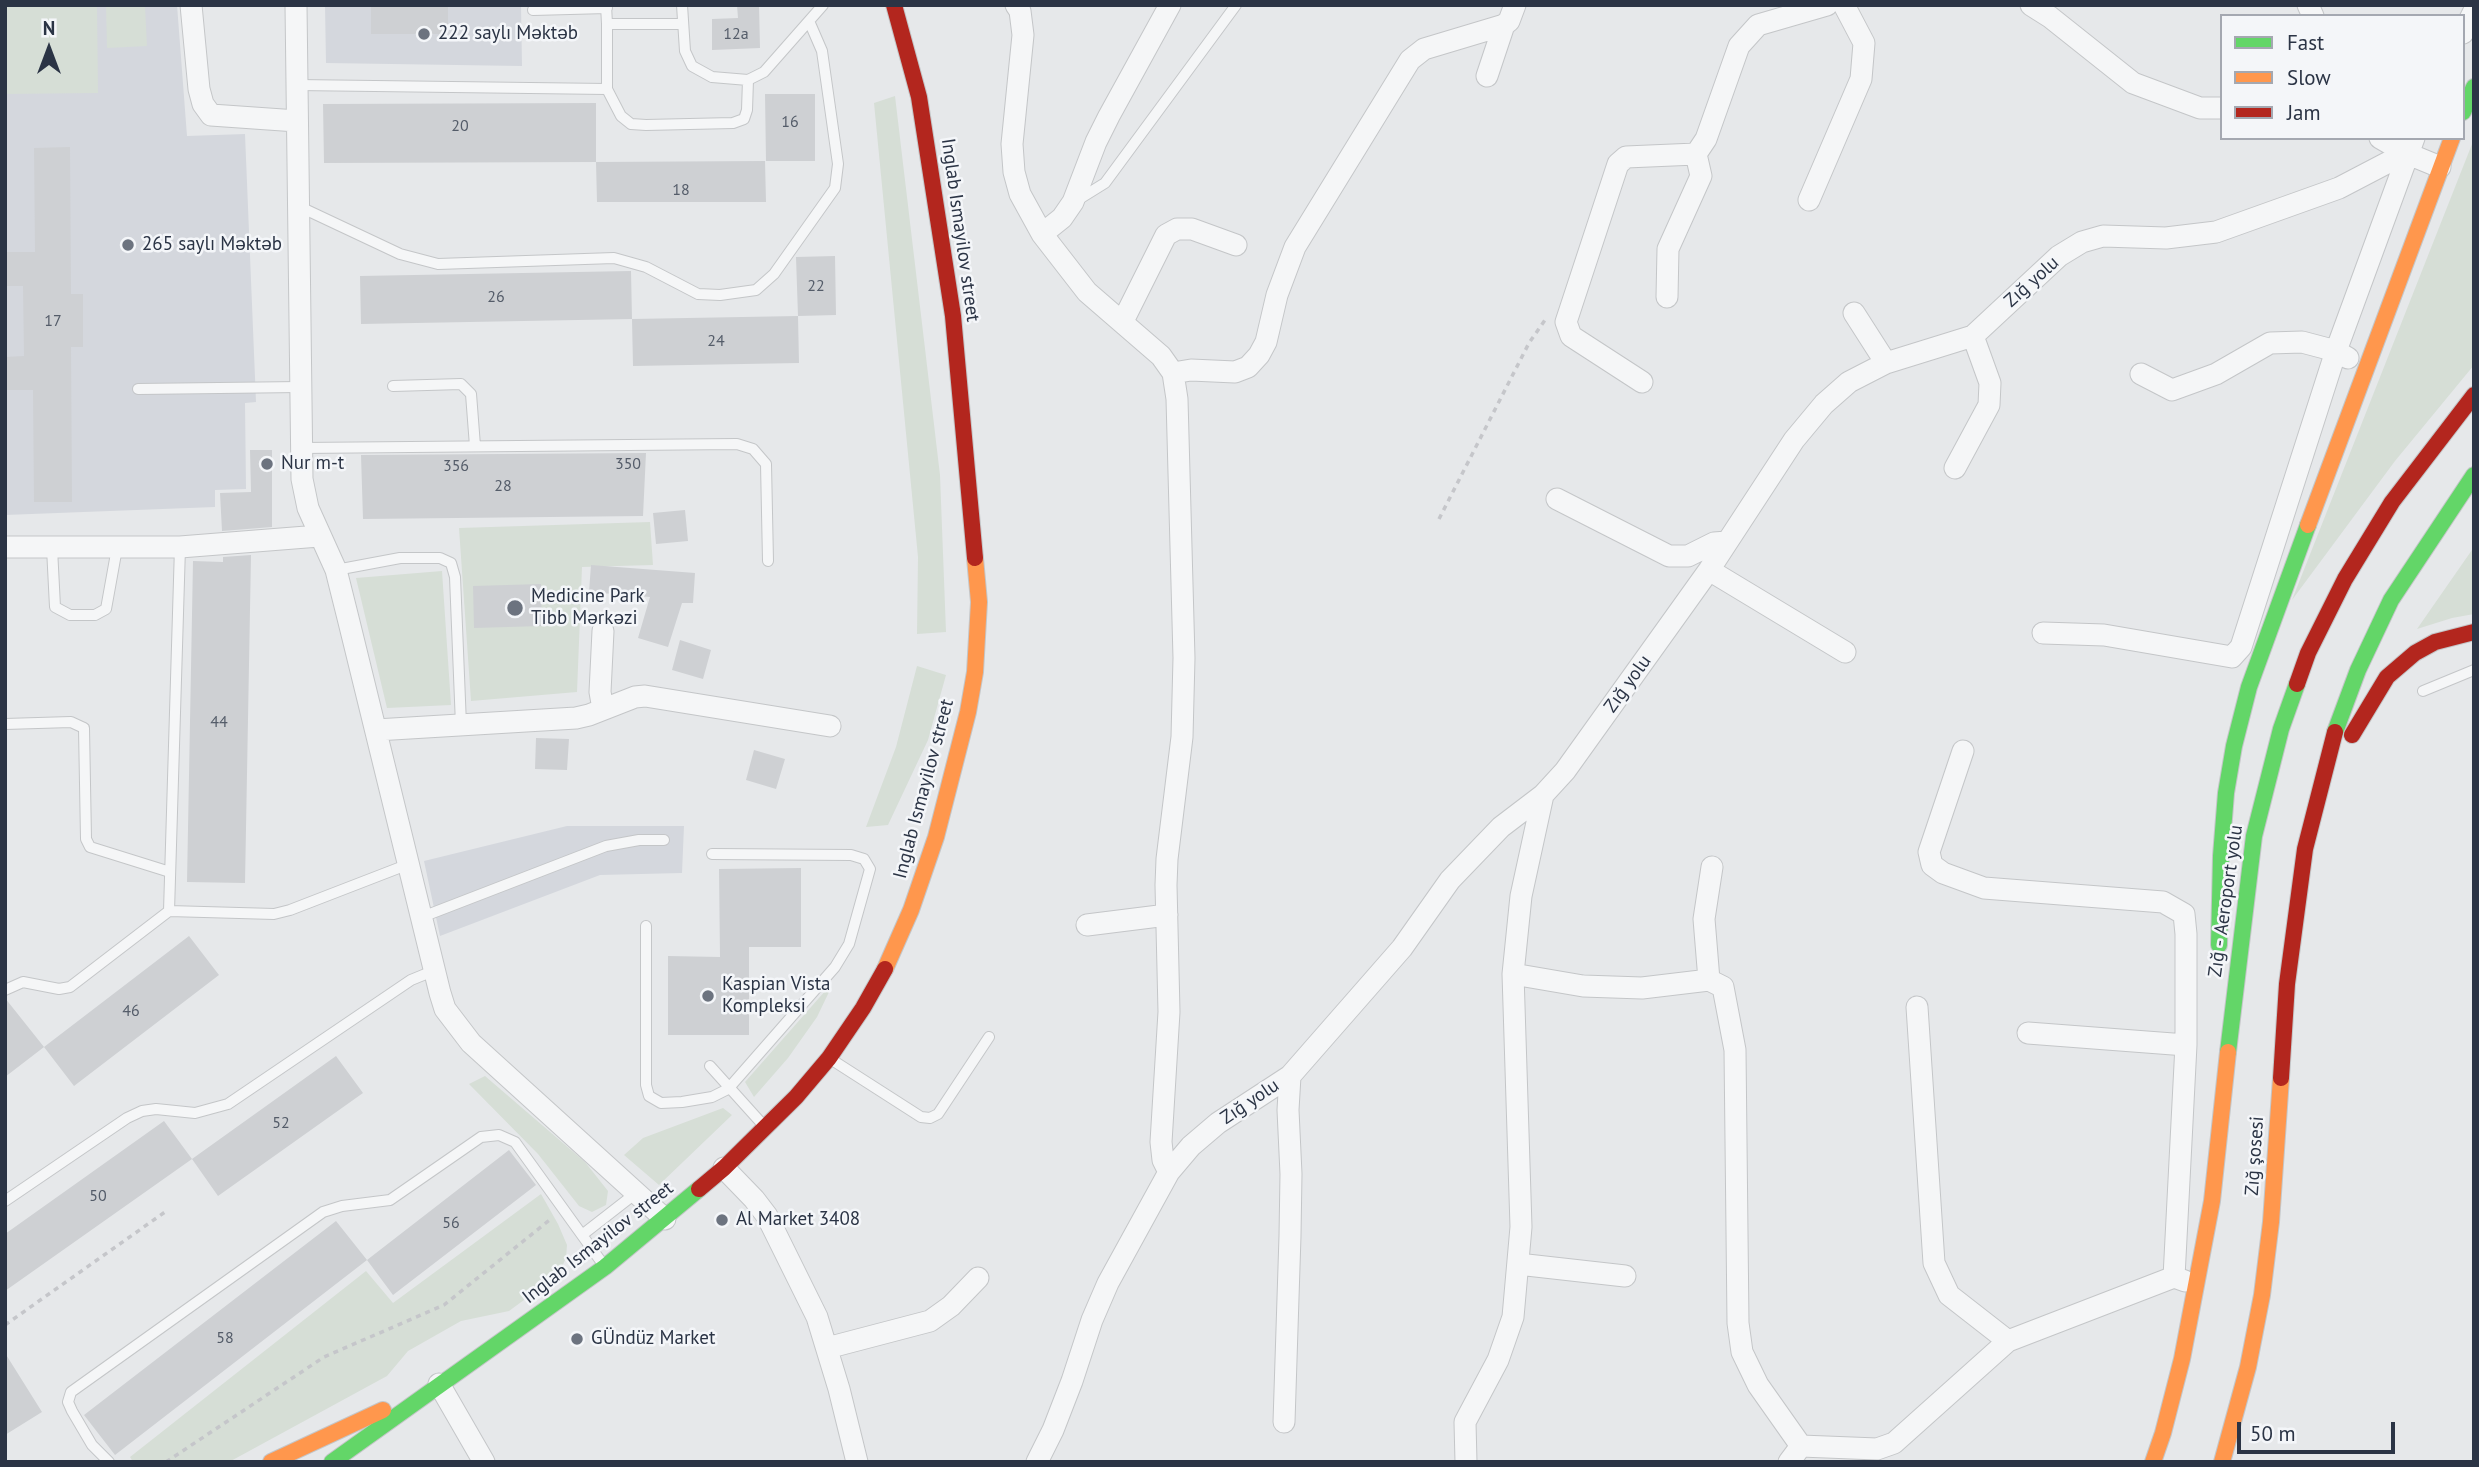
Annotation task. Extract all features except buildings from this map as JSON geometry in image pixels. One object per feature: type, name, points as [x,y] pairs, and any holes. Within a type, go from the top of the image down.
[{"type":"main road","name":"Inglab Ismayilov street","points":[[439,1384],[605,1267],[665,1219],[766,1128],[830,1058],[888,963],[911,910],[936,837],[968,712],[978,634],[979,602],[953,316],[919,97],[894,5]]},
{"type":"main road","points":[[2465,107],[2474,87]]},
{"type":"main road","points":[[2218,967],[2221,856],[2226,793],[2234,746],[2249,687],[2451,140]]},
{"type":"main road","name":"Zığ - Aeroport yolu","points":[[2153,1462],[2182,1359],[2197,1287],[2212,1201],[2254,836],[2281,729],[2308,653],[2345,579],[2392,502],[2474,395]]},
{"type":"main road","points":[[2305,849],[2331,744],[2358,670],[2390,600],[2474,475]]},
{"type":"main road","points":[[2305,849],[2346,746],[2386,677],[2415,653],[2474,632]]},
{"type":"main road","name":"Zığ şosesi","points":[[2222,1462],[2248,1367],[2272,1222],[2287,984],[2305,849]]},
{"type":"main road","points":[[2212,1201],[2217,1008]]},
{"type":"main road","points":[[271,1462],[439,1384]]},
{"type":"main road","points":[[332,1462],[439,1384]]},
{"type":"street","points":[[191,5],[199,89],[203,104],[211,115],[297,121]]},
{"type":"street","points":[[296,5],[302,479],[308,508],[336,570],[433,971],[445,1009],[459,1030],[665,1219]]},
{"type":"street","points":[[1016,5],[1020,11],[1023,35],[1012,144],[1014,172],[1020,194],[1042,234],[1087,292],[1161,356],[1173,373],[1177,398],[1184,658],[1182,737],[1167,859],[1169,1012],[1161,1142],[1163,1160],[1169,1172]]},
{"type":"street","points":[[1042,234],[1062,218],[1073,202],[1105,125],[1170,5]]},
{"type":"street","points":[[1173,373],[1191,370],[1235,372],[1248,367],[1266,342],[1277,295],[1295,247],[1410,60],[1424,50],[1504,25],[1509,21],[1516,5]]},
{"type":"street","points":[[1667,297],[1668,250],[1700,176],[1696,154],[1706,139],[1739,46],[1758,25],[1827,5]]},
{"type":"street","points":[[1809,200],[1861,79],[1864,43],[1844,5]]},
{"type":"street","points":[[2031,5],[2133,83],[2200,108],[2220,108]]},
{"type":"street","points":[[2465,29],[2474,11]]},
{"type":"street","points":[[1487,76],[1504,25]]},
{"type":"street","points":[[2387,140],[2410,146],[2440,167]]},
{"type":"street","points":[[2043,633],[2104,635],[2232,657],[2241,647],[2336,351],[2410,146]]},
{"type":"street","name":"Zığ yolu","points":[[1037,1462],[1058,1418],[1108,1283],[1169,1172],[1191,1146],[1218,1123],[1290,1076],[1402,948],[1450,880],[1501,827],[1543,795],[1565,772],[1709,570],[1794,440],[1824,404],[1850,382],[1886,363],[1973,336],[2059,256],[2082,242],[2103,236],[2166,238],[2216,232],[2339,188],[2410,146]]},
{"type":"street","points":[[1642,382],[1572,336],[1566,321],[1618,164],[1626,157],[1696,154]]},
{"type":"street","points":[[1123,321],[1166,235],[1177,229],[1192,229],[1236,245]]},
{"type":"street","points":[[1854,313],[1886,363]]},
{"type":"street","points":[[1955,468],[1989,404],[1990,383],[1973,336]]},
{"type":"street","points":[[2141,374],[2172,390],[2216,374],[2270,343],[2302,342],[2336,351],[2365,368]]},
{"type":"street","points":[[1557,499],[1668,556],[1688,556],[1714,543],[1727,542]]},
{"type":"street","points":[[5,547],[180,547],[319,536]]},
{"type":"street","points":[[1709,570],[1846,652]]},
{"type":"street","points":[[603,631],[600,692],[603,709]]},
{"type":"street","points":[[376,730],[576,718],[645,696],[830,726]]},
{"type":"street","points":[[1963,751],[1929,852],[1932,865],[1942,873],[1984,888],[2162,902],[2184,914],[2186,1045],[2174,1277]]},
{"type":"street","points":[[1466,1462],[1465,1422],[1498,1360],[1513,1317],[1521,1227],[1513,974],[1521,896],[1543,795]]},
{"type":"street","points":[[1709,980],[1704,919],[1712,867]]},
{"type":"street","points":[[1087,925],[1167,915]]},
{"type":"street","points":[[1513,974],[1583,986],[1642,988],[1709,980],[1723,987],[1735,1050],[1738,1323],[1742,1352],[1795,1454],[1877,1449],[1894,1443],[2008,1341],[2174,1277],[2197,1287]]},
{"type":"street","points":[[1917,1007],[1934,1263],[1949,1295],[2008,1341]]},
{"type":"street","points":[[2028,1033],[2186,1045]]},
{"type":"street","points":[[1284,1422],[1291,1186],[1288,1110],[1290,1076]]},
{"type":"street","points":[[724,1168],[754,1199],[773,1226],[817,1317],[858,1462]]},
{"type":"street","points":[[1518,1264],[1625,1276]]},
{"type":"street","points":[[827,1348],[930,1321],[951,1306],[978,1278]]},
{"type":"street","points":[[439,1384],[484,1462]]},
{"type":"lane","points":[[682,5],[685,51],[692,66],[712,76],[748,80],[764,72],[823,5]]},
{"type":"lane","points":[[1073,202],[1105,183],[1236,5]]},
{"type":"lane","points":[[533,10],[606,7],[607,89],[621,116],[631,124],[733,123],[744,119],[748,80]]},
{"type":"lane","points":[[298,205],[400,254],[438,264],[614,258],[646,267],[698,294],[720,295],[755,290],[774,274],[835,188],[838,164],[822,51],[809,21]]},
{"type":"lane","points":[[607,24],[683,24]]},
{"type":"lane","points":[[297,85],[607,89]]},
{"type":"lane","points":[[393,386],[461,384],[471,394],[475,446]]},
{"type":"lane","points":[[138,389],[300,387]]},
{"type":"lane","points":[[300,449],[737,443],[753,449],[766,464],[768,561]]},
{"type":"lane","points":[[169,911],[180,547]]},
{"type":"lane","points":[[52,548],[55,607],[70,615],[95,615],[106,609],[117,548]]},
{"type":"lane","points":[[336,570],[400,558],[440,558],[451,563],[455,577],[461,725]]},
{"type":"lane","points":[[2423,691],[2474,670]]},
{"type":"lane","points":[[5,724],[71,722],[84,728],[86,839],[90,847],[170,872]]},
{"type":"lane","points":[[422,917],[606,846],[639,840],[664,840]]},
{"type":"lane","points":[[646,926],[646,1085],[649,1096],[661,1103],[712,1097],[728,1088],[835,967],[849,944],[870,869],[864,859],[851,855],[712,855]]},
{"type":"lane","points":[[5,990],[23,982],[59,989],[70,987],[169,911],[274,914],[409,864]]},
{"type":"lane","points":[[5,1201],[127,1118],[142,1111],[156,1109],[195,1113],[228,1104],[411,980],[433,971]]},
{"type":"lane","points":[[830,1058],[921,1117],[930,1118],[938,1114],[989,1037]]},
{"type":"lane","points":[[710,1066],[766,1128]]},
{"type":"lane","points":[[109,1462],[92,1445],[72,1411],[68,1402],[71,1392],[323,1212],[342,1206],[390,1200],[481,1138],[499,1135],[515,1142],[605,1267]]},
{"type":"lane","points":[[582,1235],[636,1193]]},
{"type":"path","points":[[1439,519],[1529,343],[1555,306],[1574,296]]},
{"type":"path","points":[[166,1462],[324,1357],[444,1306],[563,1209]]},
{"type":"path","points":[[5,1325],[165,1212]]},
{"type":"shaded area","name":"265 saylı Məktəb","points":[[5,5],[177,5],[187,136],[245,134],[256,402],[245,403],[246,489],[215,490],[215,507],[5,515]]},
{"type":"shaded area","points":[[5,5],[97,5],[98,93],[5,94]]},
{"type":"shaded area","points":[[106,5],[145,5],[147,46],[107,48]]},
{"type":"shaded area","name":"222 saylı Məktəb","points":[[325,5],[521,5],[522,66],[326,63]]},
{"type":"shaded area","points":[[895,96],[940,475],[946,632],[917,634],[918,557],[874,103]]},
{"type":"shaded area","points":[[2474,139],[2474,365],[2395,461],[2292,600]]},
{"type":"shaded area","points":[[650,522],[653,565],[582,567],[577,692],[471,701],[459,528]]},
{"type":"shaded area","points":[[2474,547],[2474,614],[2417,629]]},
{"type":"shaded area","points":[[442,571],[451,705],[387,708],[356,578]]},
{"type":"shaded area","points":[[917,666],[946,675],[928,740],[888,825],[866,827],[896,747]]},
{"type":"shaded area","points":[[567,826],[684,826],[682,873],[600,875],[440,936],[424,861]]},
{"type":"shaded area","points":[[826,990],[829,992],[817,1017],[788,1058],[754,1097],[745,1082]]},
{"type":"shaded area","points":[[485,1076],[585,1162],[608,1191],[606,1205],[592,1212],[579,1206],[538,1154],[469,1084]]},
{"type":"shaded area","points":[[723,1108],[732,1115],[659,1185],[624,1155],[643,1138]]},
{"type":"shaded area","points":[[541,1194],[567,1245],[566,1258],[558,1275],[509,1311],[461,1321],[408,1351],[387,1376],[229,1462],[133,1462],[130,1457],[366,1271],[393,1303]]},
{"type":"traffic: fast","points":[[2465,107],[2474,87]]},
{"type":"traffic: fast","points":[[2335,732],[2358,670],[2391,600],[2474,475]]},
{"type":"traffic: fast","points":[[2219,945],[2221,856],[2226,793],[2234,746],[2249,687],[2308,525]]},
{"type":"traffic: fast","points":[[2228,1052],[2254,836],[2281,729],[2297,684]]},
{"type":"traffic: fast","points":[[332,1462],[605,1267],[699,1189]]},
{"type":"traffic: slow","points":[[2308,525],[2451,140]]},
{"type":"traffic: slow","points":[[885,969],[911,910],[936,837],[968,712],[975,672],[979,602],[975,558]]},
{"type":"traffic: slow","points":[[2153,1462],[2182,1359],[2212,1201],[2228,1052]]},
{"type":"traffic: slow","points":[[2222,1462],[2248,1367],[2262,1295],[2271,1222],[2281,1078]]},
{"type":"traffic: slow","points":[[271,1462],[383,1410]]},
{"type":"traffic: jam","points":[[894,5],[919,97],[953,316],[975,558]]},
{"type":"traffic: jam","points":[[2297,684],[2308,653],[2345,579],[2392,502],[2474,395]]},
{"type":"traffic: jam","points":[[2352,735],[2387,677],[2415,653],[2435,642],[2474,632]]},
{"type":"traffic: jam","points":[[2281,1078],[2287,984],[2305,849],[2335,732]]},
{"type":"traffic: jam","points":[[699,1189],[796,1097],[829,1058],[863,1008],[885,969]]},
{"type":"place","name":"222 saylı Məktəb","points":[[424,34]]},
{"type":"place","name":"265 saylı Məktəb","points":[[128,245]]},
{"type":"place","name":"Nur m-t","points":[[267,464]]},
{"type":"place","name":"Medicine Park Tibb Mərkəzi","points":[[515,608]]},
{"type":"place","name":"Kaspian Vista Kompleksi","points":[[708,996]]},
{"type":"place","name":"Al Market 3408","points":[[722,1220]]},
{"type":"place","name":"GÜndüz Market","points":[[577,1339]]}]
